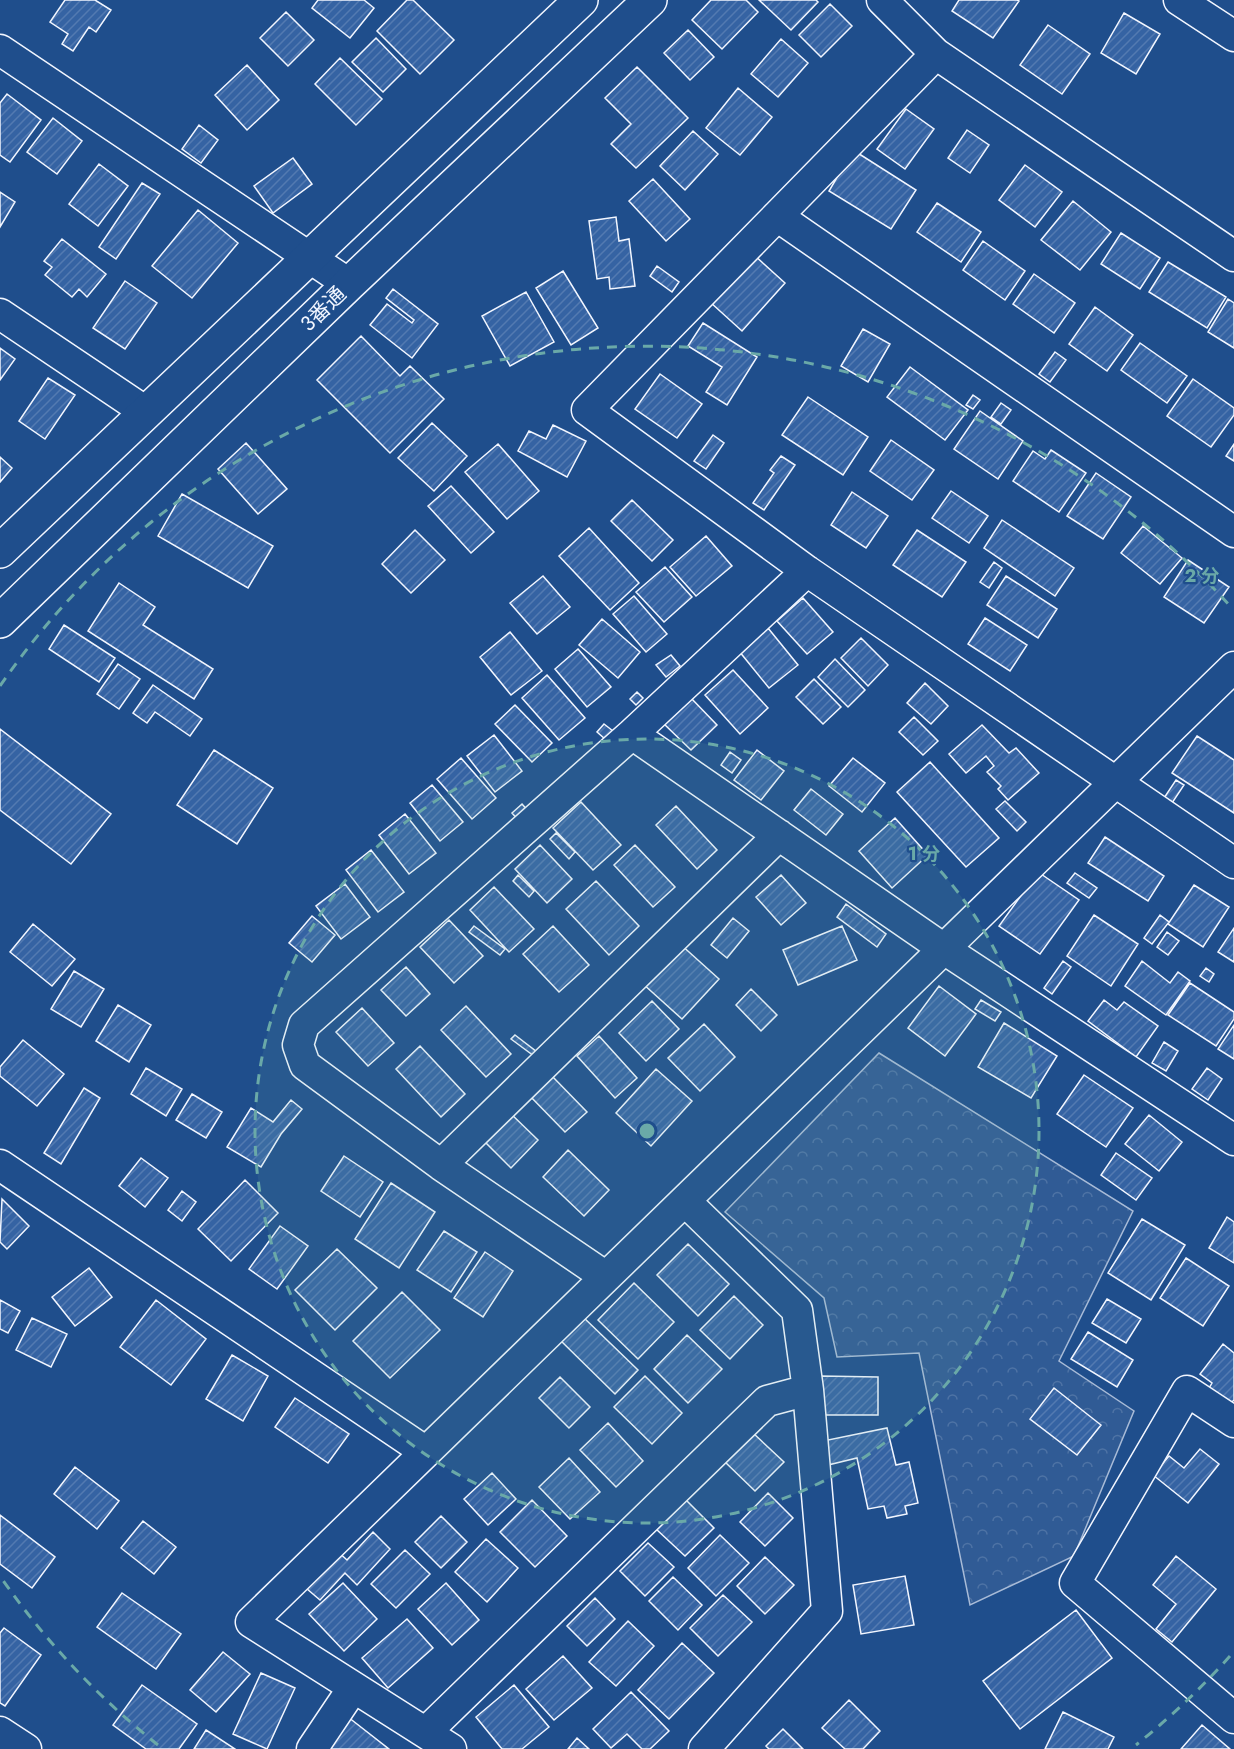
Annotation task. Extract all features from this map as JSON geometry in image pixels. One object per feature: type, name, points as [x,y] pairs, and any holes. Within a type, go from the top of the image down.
[{"type":"street","points":[[0,551],[581,0]]},
{"type":"street","name":"3番通","points":[[0,621],[349,284],[650,0]]},
{"type":"street","points":[[882,0],[936,54],[1234,256]]},
{"type":"street","points":[[1179,0],[1234,36]]},
{"type":"street","points":[[0,50],[349,284]]},
{"type":"street","points":[[936,54],[587,410],[807,571],[1234,864]]},
{"type":"street","points":[[777,216],[1234,532]]},
{"type":"street","points":[[0,314],[147,412]]},
{"type":"street","points":[[606,1277],[441,1165],[305,1065],[298,1045],[304,1024],[632,734],[807,571]]},
{"type":"street","points":[[451,1749],[251,1622],[1234,667]]},
{"type":"street","points":[[632,734],[944,949],[1234,1140]]},
{"type":"street","points":[[441,1165],[779,836]]},
{"type":"street","points":[[0,1165],[426,1452]]},
{"type":"street","points":[[685,1201],[797,1310],[808,1390],[827,1611],[704,1749]]},
{"type":"street","points":[[426,1732],[767,1401],[808,1390]]},
{"type":"street","points":[[1234,1422],[1187,1391],[1075,1583],[1234,1718]]},
{"type":"street","points":[[312,1749],[353,1688]]},
{"type":"street","points":[[0,1732],[26,1749]]},
{"type":"green space","points":[[879,1053],[1133,1211],[1059,1361],[1134,1411],[1074,1556],[970,1605],[919,1353],[837,1357],[824,1298],[725,1212]]},
{"type":"building","points":[[65,0],[95,0],[111,10],[96,32],[89,27],[73,51],[62,44],[68,34],[50,22]]},
{"type":"building","points":[[318,0],[364,0],[374,8],[350,38],[312,8]]},
{"type":"building","points":[[407,0],[413,0],[454,40],[420,74],[377,31]]},
{"type":"building","points":[[711,0],[746,0],[758,12],[722,49],[692,20]]},
{"type":"building","points":[[759,0],[816,0],[818,2],[791,30]]},
{"type":"building","points":[[959,0],[1019,1],[993,38],[952,11]]},
{"type":"building","points":[[830,4],[852,26],[821,57],[799,35]]},
{"type":"building","points":[[286,12],[314,40],[288,66],[260,38]]},
{"type":"building","points":[[1124,13],[1160,34],[1136,74],[1101,53]]},
{"type":"building","points":[[1048,25],[1090,54],[1062,94],[1020,65]]},
{"type":"building","points":[[688,30],[714,57],[690,80],[664,53]]},
{"type":"building","points":[[376,38],[406,69],[383,92],[352,62]]},
{"type":"building","points":[[781,39],[808,63],[778,97],[751,74]]},
{"type":"building","points":[[340,58],[382,99],[356,125],[315,84]]},
{"type":"building","points":[[247,65],[279,100],[247,130],[215,95]]},
{"type":"building","points":[[637,67],[688,118],[636,168],[611,144],[631,124],[605,98]]},
{"type":"building","points":[[738,88],[772,117],[740,155],[706,128]]},
{"type":"building","points":[[7,94],[41,120],[10,162],[0,155],[0,103]]},
{"type":"building","points":[[906,109],[934,129],[905,169],[877,149]]},
{"type":"building","points":[[53,118],[82,141],[57,174],[27,152]]},
{"type":"building","points":[[199,125],[218,140],[201,163],[182,149]]},
{"type":"building","points":[[967,130],[989,145],[970,173],[948,158]]},
{"type":"building","points":[[693,131],[718,154],[685,190],[660,166]]},
{"type":"building","points":[[853,150],[916,190],[891,229],[829,191]]},
{"type":"building","points":[[293,158],[312,184],[273,213],[254,186]]},
{"type":"building","points":[[99,164],[128,186],[98,226],[69,204]]},
{"type":"building","points":[[1025,165],[1062,192],[1035,227],[999,200]]},
{"type":"building","points":[[653,179],[690,219],[666,241],[629,201]]},
{"type":"building","points":[[142,183],[160,194],[116,259],[99,247]]},
{"type":"building","points":[[0,192],[15,202],[0,227]]},
{"type":"building","points":[[1073,201],[1111,232],[1080,270],[1041,240]]},
{"type":"building","points":[[937,203],[981,232],[961,262],[917,232]]},
{"type":"building","points":[[198,210],[238,243],[192,298],[152,266]]},
{"type":"building","points":[[616,217],[619,241],[629,239],[635,286],[610,289],[609,277],[597,279],[589,221]]},
{"type":"building","points":[[1121,233],[1160,258],[1140,289],[1101,264]]},
{"type":"building","points":[[62,239],[106,274],[87,297],[79,289],[72,297],[45,275],[52,267],[44,261]]},
{"type":"building","points":[[983,241],[1025,271],[1005,300],[963,270]]},
{"type":"building","points":[[753,254],[785,283],[742,331],[710,302]]},
{"type":"building","points":[[1168,262],[1226,297],[1207,328],[1149,292]]},
{"type":"building","points":[[657,266],[679,282],[672,292],[650,276]]},
{"type":"building","points":[[563,271],[598,328],[571,345],[536,288]]},
{"type":"building","points":[[1034,274],[1075,303],[1054,333],[1013,304]]},
{"type":"building","points":[[125,281],[157,303],[125,349],[93,328]]},
{"type":"building","points":[[393,289],[438,324],[412,358],[370,325],[387,304],[412,323],[414,320],[386,298]]},
{"type":"building","points":[[526,292],[554,342],[510,366],[482,316]]},
{"type":"building","points":[[1228,299],[1234,303],[1234,348],[1208,332]]},
{"type":"building","points":[[1095,307],[1133,335],[1107,371],[1069,344]]},
{"type":"building","points":[[703,323],[757,357],[727,405],[706,392],[722,367],[688,346]]},
{"type":"building","points":[[863,329],[890,344],[868,382],[841,366]]},
{"type":"building","points":[[361,336],[400,376],[410,366],[444,399],[390,453],[317,380]]},
{"type":"building","points":[[1140,343],[1187,376],[1167,403],[1121,370]]},
{"type":"building","points":[[0,348],[15,359],[0,380]]},
{"type":"building","points":[[1055,352],[1066,360],[1050,382],[1039,374]]},
{"type":"building","points":[[910,367],[968,410],[945,440],[887,397]]},
{"type":"building","points":[[660,374],[702,404],[677,438],[635,409]]},
{"type":"building","points":[[48,378],[75,395],[45,439],[19,421]]},
{"type":"building","points":[[1193,379],[1234,408],[1234,415],[1211,447],[1167,416]]},
{"type":"building","points":[[973,395],[980,400],[973,409],[966,405]]},
{"type":"building","points":[[808,397],[868,437],[843,475],[782,435]]},
{"type":"building","points":[[1001,403],[1011,410],[1001,424],[991,417]]},
{"type":"building","points":[[980,411],[1023,441],[998,479],[954,449]]},
{"type":"building","points":[[432,423],[467,456],[434,491],[398,458]]},
{"type":"building","points":[[553,425],[586,441],[567,477],[518,451],[529,431],[546,439]]},
{"type":"building","points":[[713,435],[724,443],[706,469],[694,461]]},
{"type":"building","points":[[891,440],[934,470],[912,500],[870,471]]},
{"type":"building","points":[[246,443],[287,489],[258,514],[218,469]]},
{"type":"building","points":[[498,444],[539,491],[507,519],[465,472]]},
{"type":"building","points":[[1234,444],[1234,461],[1226,456]]},
{"type":"building","points":[[1051,450],[1086,473],[1059,512],[1013,481],[1033,451],[1045,459]]},
{"type":"building","points":[[781,456],[795,465],[764,510],[753,503],[774,473],[770,470]]},
{"type":"building","points":[[0,457],[12,468],[0,482]]},
{"type":"building","points":[[1096,473],[1131,497],[1103,539],[1067,516]]},
{"type":"building","points":[[451,486],[494,532],[471,553],[428,506]]},
{"type":"building","points":[[951,491],[988,516],[969,543],[932,518]]},
{"type":"building","points":[[852,492],[888,516],[866,548],[831,525]]},
{"type":"building","points":[[182,494],[273,546],[248,588],[158,536]]},
{"type":"building","points":[[632,500],[673,540],[652,561],[611,521]]},
{"type":"building","points":[[1002,520],[1074,568],[1055,596],[984,548]]},
{"type":"building","points":[[1143,526],[1182,558],[1160,584],[1121,553]]},
{"type":"building","points":[[589,528],[639,583],[610,610],[559,556]]},
{"type":"building","points":[[415,530],[445,560],[411,593],[382,564]]},
{"type":"building","points":[[917,530],[966,562],[942,597],[893,565]]},
{"type":"building","points":[[706,536],[732,566],[696,596],[670,567]]},
{"type":"building","points":[[1188,560],[1229,587],[1204,623],[1164,597]]},
{"type":"building","points":[[994,562],[1002,568],[989,588],[980,582]]},
{"type":"building","points":[[665,567],[692,597],[664,622],[636,592]]},
{"type":"building","points":[[543,576],[570,607],[537,634],[510,603]]},
{"type":"building","points":[[1006,576],[1057,609],[1038,638],[987,605]]},
{"type":"building","points":[[119,583],[155,607],[143,625],[213,669],[194,699],[88,631]]},
{"type":"building","points":[[634,596],[667,634],[646,652],[613,614]]},
{"type":"building","points":[[803,598],[833,632],[807,654],[777,621]]},
{"type":"building","points":[[985,618],[1027,645],[1010,671],[968,644]]},
{"type":"building","points":[[602,619],[640,652],[618,678],[579,645]]},
{"type":"building","points":[[64,625],[115,658],[99,682],[49,649]]},
{"type":"building","points":[[768,628],[798,665],[769,688],[739,651]]},
{"type":"building","points":[[510,632],[542,671],[511,695],[480,657]]},
{"type":"building","points":[[861,638],[888,665],[868,686],[841,658]]},
{"type":"building","points":[[578,649],[611,687],[587,707],[555,669]]},
{"type":"building","points":[[671,655],[680,666],[666,677],[656,665]]},
{"type":"building","points":[[835,659],[865,690],[848,707],[818,677]]},
{"type":"building","points":[[118,664],[140,679],[119,709],[97,694]]},
{"type":"building","points":[[733,670],[768,708],[740,734],[705,695]]},
{"type":"building","points":[[547,675],[585,718],[559,740],[522,698]]},
{"type":"building","points":[[814,679],[841,707],[823,724],[796,697]]},
{"type":"building","points":[[925,683],[948,706],[931,724],[907,703]]},
{"type":"building","points":[[153,685],[202,719],[190,736],[155,712],[147,723],[133,713]]},
{"type":"building","points":[[637,692],[643,698],[636,705],[630,699]]},
{"type":"building","points":[[690,697],[717,725],[691,750],[663,723]]},
{"type":"building","points":[[515,705],[552,743],[532,762],[495,724]]},
{"type":"building","points":[[914,717],[938,741],[923,755],[899,732]]},
{"type":"building","points":[[604,724],[613,731],[605,739],[597,732]]},
{"type":"building","points":[[982,725],[1009,753],[1016,748],[1039,773],[1008,800],[998,789],[1001,786],[987,772],[994,766],[986,756],[966,773],[949,754]]},
{"type":"building","points":[[0,729],[111,814],[71,864],[0,810]]},
{"type":"building","points":[[494,735],[522,771],[495,792],[467,756]]},
{"type":"building","points":[[1197,736],[1234,760],[1234,813],[1172,773]]},
{"type":"building","points":[[214,750],[273,788],[237,844],[177,805]]},
{"type":"building","points":[[757,750],[784,771],[761,800],[734,780]]},
{"type":"building","points":[[730,752],[741,760],[732,773],[721,765]]},
{"type":"building","points":[[461,758],[496,798],[472,819],[437,779]]},
{"type":"building","points":[[853,758],[885,783],[862,812],[829,786]]},
{"type":"building","points":[[930,762],[999,838],[966,867],[897,792]]},
{"type":"building","points":[[1176,780],[1184,785],[1172,803],[1164,798]]},
{"type":"building","points":[[432,785],[463,822],[440,841],[410,803]]},
{"type":"building","points":[[811,789],[843,814],[826,835],[794,810]]},
{"type":"building","points":[[1005,801],[1026,822],[1017,831],[996,809]]},
{"type":"building","points":[[581,802],[621,845],[593,870],[553,828]]},
{"type":"building","points":[[522,804],[529,812],[519,821],[512,813]]},
{"type":"building","points":[[676,806],[717,850],[697,869],[656,825]]},
{"type":"building","points":[[405,814],[436,853],[409,874],[379,835]]},
{"type":"building","points":[[895,818],[928,855],[892,888],[859,851]]},
{"type":"building","points":[[556,833],[575,852],[569,859],[550,839]]},
{"type":"building","points":[[1105,837],[1164,876],[1148,901],[1088,863]]},
{"type":"building","points":[[540,845],[572,879],[547,903],[515,869]]},
{"type":"building","points":[[635,845],[675,887],[653,907],[614,865]]},
{"type":"building","points":[[371,850],[404,892],[378,912],[346,870]]},
{"type":"building","points":[[1038,872],[1079,900],[1040,954],[999,926]]},
{"type":"building","points":[[1075,873],[1097,888],[1089,898],[1067,883]]},
{"type":"building","points":[[518,875],[534,891],[529,897],[513,881]]},
{"type":"building","points":[[781,875],[806,903],[781,925],[756,897]]},
{"type":"building","points":[[596,881],[639,926],[609,955],[566,909]]},
{"type":"building","points":[[345,884],[370,917],[341,939],[316,906]]},
{"type":"building","points":[[1194,885],[1229,907],[1203,947],[1168,924]]},
{"type":"building","points":[[494,887],[534,929],[509,952],[470,910]]},
{"type":"building","points":[[846,904],[886,934],[877,947],[837,917]]},
{"type":"building","points":[[1094,915],[1138,944],[1111,986],[1067,956]]},
{"type":"building","points":[[1160,915],[1169,922],[1152,944],[1144,938]]},
{"type":"building","points":[[312,916],[335,935],[312,962],[289,943]]},
{"type":"building","points":[[733,918],[749,931],[727,958],[711,945]]},
{"type":"building","points":[[449,920],[483,956],[454,983],[420,947]]},
{"type":"building","points":[[33,924],[75,959],[52,986],[10,952]]},
{"type":"building","points":[[474,926],[505,949],[500,955],[469,932]]},
{"type":"building","points":[[553,926],[589,965],[559,992],[523,954]]},
{"type":"building","points":[[842,926],[857,960],[798,985],[783,950]]},
{"type":"building","points":[[1234,928],[1234,962],[1218,952]]},
{"type":"building","points":[[1167,932],[1179,941],[1168,955],[1157,947]]},
{"type":"building","points":[[679,943],[719,979],[682,1019],[642,983]]},
{"type":"building","points":[[1063,961],[1071,967],[1052,994],[1044,988]]},
{"type":"building","points":[[1142,961],[1170,983],[1178,972],[1190,981],[1166,1015],[1125,986]]},
{"type":"building","points":[[406,967],[430,994],[406,1016],[381,990]]},
{"type":"building","points":[[1206,968],[1214,974],[1209,982],[1200,976]]},
{"type":"building","points":[[74,971],[104,989],[81,1027],[51,1009]]},
{"type":"building","points":[[1190,983],[1234,1012],[1234,1019],[1216,1046],[1168,1015]]},
{"type":"building","points":[[939,986],[976,1014],[945,1056],[908,1028]]},
{"type":"building","points":[[751,989],[777,1015],[761,1031],[736,1005]]},
{"type":"building","points":[[981,1000],[1001,1012],[995,1021],[975,1009]]},
{"type":"building","points":[[1104,1000],[1117,1010],[1124,1002],[1158,1026],[1136,1057],[1088,1021]]},
{"type":"building","points":[[652,1001],[679,1029],[646,1061],[619,1033]]},
{"type":"building","points":[[118,1005],[151,1025],[129,1062],[96,1041]]},
{"type":"building","points":[[466,1006],[511,1054],[486,1077],[441,1030]]},
{"type":"building","points":[[362,1008],[394,1043],[368,1066],[336,1032]]},
{"type":"building","points":[[1004,1023],[1057,1056],[1031,1098],[978,1067]]},
{"type":"building","points":[[704,1024],[735,1057],[700,1091],[668,1058]]},
{"type":"building","points":[[1234,1025],[1234,1059],[1218,1049]]},
{"type":"building","points":[[515,1035],[537,1052],[534,1056],[511,1039]]},
{"type":"building","points":[[599,1036],[637,1078],[615,1098],[577,1056]]},
{"type":"building","points":[[23,1040],[64,1074],[37,1106],[0,1076],[0,1067]]},
{"type":"building","points":[[1164,1042],[1178,1051],[1166,1071],[1152,1063]]},
{"type":"building","points":[[420,1046],[465,1094],[441,1117],[396,1069]]},
{"type":"building","points":[[146,1068],[182,1089],[166,1116],[131,1094]]},
{"type":"building","points":[[1207,1068],[1222,1079],[1208,1100],[1192,1089]]},
{"type":"building","points":[[656,1069],[692,1101],[651,1146],[616,1113]]},
{"type":"building","points":[[551,1075],[587,1112],[565,1132],[529,1095]]},
{"type":"building","points":[[1084,1075],[1133,1108],[1106,1147],[1057,1114]]},
{"type":"building","points":[[84,1088],[100,1098],[61,1164],[44,1153]]},
{"type":"building","points":[[192,1094],[222,1112],[206,1138],[176,1120]]},
{"type":"building","points":[[291,1100],[302,1109],[281,1134],[261,1167],[227,1147],[251,1108],[273,1122]]},
{"type":"building","points":[[507,1110],[538,1140],[511,1168],[480,1137]]},
{"type":"building","points":[[1149,1115],[1182,1142],[1159,1171],[1125,1144]]},
{"type":"building","points":[[568,1150],[609,1190],[584,1216],[543,1177]]},
{"type":"building","points":[[1116,1153],[1152,1178],[1136,1200],[1101,1175]]},
{"type":"building","points":[[344,1156],[383,1182],[360,1217],[321,1191]]},
{"type":"building","points":[[141,1158],[168,1178],[145,1207],[119,1186]]},
{"type":"building","points":[[245,1180],[278,1213],[231,1261],[198,1229]]},
{"type":"building","points":[[391,1183],[435,1212],[399,1268],[355,1239]]},
{"type":"building","points":[[182,1191],[196,1202],[182,1221],[168,1210]]},
{"type":"building","points":[[2,1199],[29,1226],[7,1249],[0,1242]]},
{"type":"building","points":[[1227,1217],[1234,1222],[1234,1263],[1209,1248]]},
{"type":"building","points":[[1142,1219],[1185,1245],[1151,1300],[1108,1273]]},
{"type":"building","points":[[280,1226],[308,1246],[277,1289],[249,1269]]},
{"type":"building","points":[[444,1231],[477,1252],[451,1292],[417,1270]]},
{"type":"building","points":[[688,1244],[729,1284],[698,1316],[657,1275]]},
{"type":"building","points":[[337,1249],[377,1288],[335,1330],[295,1290]]},
{"type":"building","points":[[485,1252],[513,1271],[483,1317],[454,1298]]},
{"type":"building","points":[[1186,1258],[1229,1286],[1203,1326],[1160,1298]]},
{"type":"building","points":[[89,1268],[112,1297],[75,1326],[52,1297]]},
{"type":"building","points":[[634,1283],[674,1322],[638,1359],[598,1320]]},
{"type":"building","points":[[402,1292],[440,1330],[390,1378],[353,1341]]},
{"type":"building","points":[[734,1296],[763,1325],[730,1359],[700,1330]]},
{"type":"building","points":[[1107,1299],[1141,1319],[1126,1343],[1092,1323]]},
{"type":"building","points":[[0,1300],[20,1311],[8,1333],[0,1329]]},
{"type":"building","points":[[156,1300],[206,1339],[171,1385],[120,1347]]},
{"type":"building","points":[[581,1315],[638,1370],[615,1394],[558,1338]]},
{"type":"building","points":[[32,1318],[67,1334],[51,1367],[16,1350]]},
{"type":"building","points":[[1088,1332],[1133,1360],[1117,1387],[1071,1359]]},
{"type":"building","points":[[687,1335],[722,1369],[688,1403],[654,1369]]},
{"type":"building","points":[[1223,1344],[1234,1353],[1234,1400],[1229,1405],[1208,1390],[1212,1383],[1200,1374]]},
{"type":"building","points":[[232,1355],[268,1376],[243,1421],[206,1399]]},
{"type":"building","points":[[645,1376],[682,1413],[652,1444],[614,1407]]},
{"type":"building","points":[[821,1376],[878,1377],[878,1415],[820,1415]]},
{"type":"building","points":[[560,1377],[590,1407],[569,1428],[539,1398]]},
{"type":"building","points":[[1054,1388],[1101,1425],[1077,1455],[1030,1419]]},
{"type":"building","points":[[295,1398],[349,1434],[328,1463],[275,1427]]},
{"type":"building","points":[[608,1423],[643,1461],[616,1487],[580,1450]]},
{"type":"building","points":[[887,1428],[896,1465],[909,1462],[918,1503],[905,1506],[907,1514],[887,1518],[884,1506],[868,1509],[857,1458],[828,1465],[823,1441]]},
{"type":"building","points":[[753,1433],[784,1462],[755,1491],[725,1462]]},
{"type":"building","points":[[1200,1449],[1219,1464],[1188,1503],[1153,1475],[1169,1456],[1184,1468]]},
{"type":"building","points":[[569,1458],[600,1492],[570,1519],[539,1487]]},
{"type":"building","points":[[75,1467],[119,1501],[97,1529],[54,1494]]},
{"type":"building","points":[[492,1473],[516,1499],[488,1525],[464,1499]]},
{"type":"building","points":[[768,1493],[793,1518],[765,1546],[740,1522]]},
{"type":"building","points":[[685,1499],[714,1528],[685,1556],[656,1529]]},
{"type":"building","points":[[532,1500],[567,1536],[535,1567],[500,1532]]},
{"type":"building","points":[[0,1515],[55,1557],[32,1588],[0,1564]]},
{"type":"building","points":[[441,1516],[467,1542],[441,1568],[415,1542]]},
{"type":"building","points":[[143,1521],[176,1547],[154,1574],[121,1548]]},
{"type":"building","points":[[373,1532],[390,1549],[357,1585],[345,1573],[320,1600],[300,1583],[333,1547],[347,1560]]},
{"type":"building","points":[[720,1535],[749,1563],[716,1596],[688,1568]]},
{"type":"building","points":[[486,1539],[518,1568],[487,1602],[455,1572]]},
{"type":"building","points":[[648,1543],[674,1567],[645,1596],[620,1571]]},
{"type":"building","points":[[405,1550],[430,1574],[396,1608],[371,1584]]},
{"type":"building","points":[[1176,1556],[1216,1589],[1172,1642],[1156,1629],[1176,1604],[1153,1585]]},
{"type":"building","points":[[765,1557],[794,1585],[765,1614],[737,1586]]},
{"type":"building","points":[[905,1576],[914,1625],[861,1634],[853,1585]]},
{"type":"building","points":[[673,1577],[702,1605],[678,1630],[649,1601]]},
{"type":"building","points":[[343,1583],[377,1619],[344,1651],[309,1614]]},
{"type":"building","points":[[446,1583],[479,1620],[452,1645],[418,1609]]},
{"type":"building","points":[[122,1593],[181,1634],[156,1669],[97,1627]]},
{"type":"building","points":[[723,1595],[752,1622],[718,1656],[690,1628]]},
{"type":"building","points":[[595,1598],[615,1619],[587,1646],[567,1626]]},
{"type":"building","points":[[1076,1610],[1112,1658],[1020,1729],[983,1681]]},
{"type":"building","points":[[407,1619],[433,1648],[388,1688],[362,1658]]},
{"type":"building","points":[[628,1621],[654,1646],[616,1686],[589,1662]]},
{"type":"building","points":[[4,1628],[41,1655],[5,1706],[0,1703],[0,1633]]},
{"type":"building","points":[[682,1643],[714,1673],[669,1719],[638,1690]]},
{"type":"building","points":[[223,1652],[250,1674],[216,1712],[190,1690]]},
{"type":"building","points":[[563,1656],[592,1688],[554,1720],[526,1689]]},
{"type":"building","points":[[261,1673],[295,1688],[267,1749],[233,1734]]},
{"type":"building","points":[[142,1685],[197,1724],[179,1749],[146,1749],[113,1725]]},
{"type":"building","points":[[514,1685],[549,1727],[522,1749],[502,1749],[476,1717]]},
{"type":"building","points":[[631,1692],[669,1731],[650,1749],[642,1749],[627,1734],[611,1748],[593,1729]]},
{"type":"building","points":[[849,1700],[880,1731],[863,1749],[845,1749],[822,1728]]},
{"type":"building","points":[[1063,1712],[1114,1737],[1108,1749],[1045,1749]]},
{"type":"building","points":[[348,1717],[389,1749],[323,1749]]},
{"type":"building","points":[[1202,1725],[1230,1749],[1181,1749]]},
{"type":"building","points":[[783,1729],[803,1749],[769,1749],[766,1746]]},
{"type":"building","points":[[206,1730],[235,1749],[194,1749]]},
{"type":"building","points":[[577,1738],[589,1749],[568,1749]]}]
